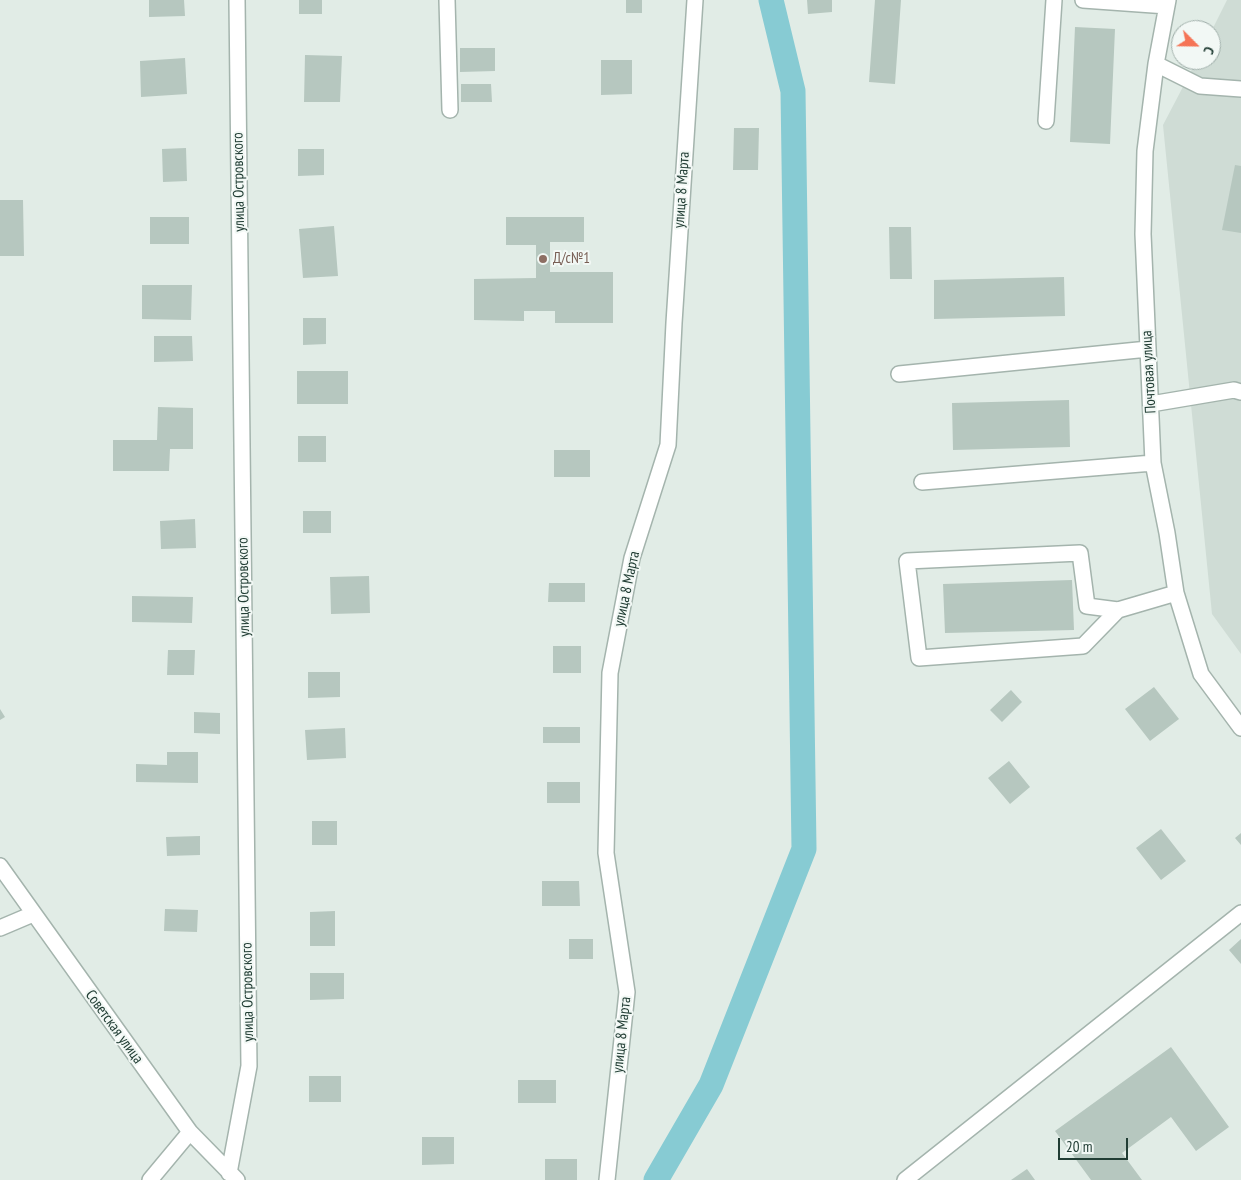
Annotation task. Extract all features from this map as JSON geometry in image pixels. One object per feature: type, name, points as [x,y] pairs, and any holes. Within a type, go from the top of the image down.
[{"type":"street","name":"улица Островского","points":[[233,1176],[249,1066],[237,0]]},
{"type":"street","points":[[447,0],[450,110]]},
{"type":"street","name":"улица 8 Марта","points":[[608,1180],[627,992],[606,853],[610,673],[632,558],[668,445],[695,0]]},
{"type":"street","points":[[1046,120],[1054,0]]},
{"type":"street","points":[[1083,0],[1167,3]]},
{"type":"street","name":"Почтовая улица","points":[[1167,3],[1156,64],[1145,151],[1143,234],[1153,463],[1167,533],[1176,593],[1202,674],[1241,728]]},
{"type":"street","points":[[1156,64],[1200,86],[1241,89]]},
{"type":"street","points":[[899,374],[1148,349]]},
{"type":"street","points":[[1150,404],[1234,390],[1241,392]]},
{"type":"street","points":[[922,482],[1153,463]]},
{"type":"street","points":[[1118,610],[1083,646],[919,658],[907,560],[1080,552],[1087,606],[1118,610],[1176,593]]},
{"type":"street","name":"Советская улица","points":[[0,866],[190,1132],[233,1176]]},
{"type":"street","points":[[905,1180],[1241,913]]},
{"type":"street","points":[[0,928],[33,914]]},
{"type":"street","points":[[150,1180],[190,1132]]},
{"type":"shaded area","points":[[1227,0],[1241,0],[1241,654],[1212,614],[1163,125],[1192,70],[1221,70],[1221,20],[1217,20]]},
{"type":"building","points":[[149,0],[184,0],[185,16],[149,17]]},
{"type":"building","points":[[299,0],[322,0],[322,14],[299,14]]},
{"type":"building","points":[[626,0],[642,0],[642,13],[626,13]]},
{"type":"building","points":[[807,0],[832,0],[832,12],[808,14]]},
{"type":"building","points":[[875,0],[901,0],[895,84],[869,82]]},
{"type":"building","points":[[1075,27],[1115,29],[1110,144],[1070,142]]},
{"type":"building","points":[[460,48],[495,48],[495,71],[460,72]]},
{"type":"building","points":[[305,55],[342,56],[340,102],[304,102]]},
{"type":"building","points":[[185,58],[187,94],[141,97],[140,61]]},
{"type":"building","points":[[601,60],[632,60],[632,94],[601,95]]},
{"type":"building","points":[[461,84],[491,84],[492,102],[461,102]]},
{"type":"building","points":[[734,128],[759,128],[758,170],[733,170]]},
{"type":"building","points":[[186,148],[187,181],[163,182],[162,149]]},
{"type":"building","points":[[298,149],[324,149],[324,175],[298,176]]},
{"type":"building","points":[[1235,165],[1241,166],[1241,233],[1222,230]]},
{"type":"building","points":[[0,200],[23,200],[24,256],[0,256]]},
{"type":"building","points":[[150,217],[189,217],[189,244],[150,244]]},
{"type":"building","name":"Д/с№1","points":[[506,217],[584,217],[584,242],[550,242],[550,272],[613,272],[613,323],[555,323],[555,311],[524,311],[524,321],[474,320],[474,279],[536,278],[536,245],[506,245]]},
{"type":"building","points":[[334,226],[338,276],[303,278],[299,229]]},
{"type":"building","points":[[889,227],[911,227],[912,279],[890,279]]},
{"type":"building","points":[[1064,277],[1065,316],[934,319],[934,280]]},
{"type":"building","points":[[142,285],[192,285],[191,320],[142,319]]},
{"type":"building","points":[[303,318],[326,318],[326,344],[303,345]]},
{"type":"building","points":[[154,336],[192,336],[193,361],[154,362]]},
{"type":"building","points":[[297,371],[348,371],[348,404],[297,404]]},
{"type":"building","points":[[1069,400],[1070,447],[953,450],[952,403]]},
{"type":"building","points":[[158,407],[193,408],[193,449],[170,449],[169,471],[113,471],[113,440],[157,440]]},
{"type":"building","points":[[298,436],[326,436],[326,462],[298,462]]},
{"type":"building","points":[[554,450],[590,450],[590,477],[554,477]]},
{"type":"building","points":[[303,511],[331,511],[331,533],[303,533]]},
{"type":"building","points":[[195,519],[196,548],[161,549],[160,521]]},
{"type":"building","points":[[369,576],[370,613],[331,614],[330,577]]},
{"type":"building","points":[[1072,580],[1074,630],[945,633],[943,584]]},
{"type":"building","points":[[549,583],[585,583],[585,602],[548,602]]},
{"type":"building","points":[[132,596],[193,597],[192,623],[132,622]]},
{"type":"building","points":[[553,646],[581,646],[581,673],[553,673]]},
{"type":"building","points":[[168,650],[195,650],[194,675],[167,675]]},
{"type":"building","points":[[308,672],[340,672],[340,697],[308,698]]},
{"type":"building","points":[[1154,687],[1179,719],[1150,741],[1125,709]]},
{"type":"building","points":[[1011,690],[1022,702],[1002,722],[990,710]]},
{"type":"building","points":[[0,709],[5,717],[0,720]]},
{"type":"building","points":[[194,712],[220,713],[220,734],[194,733]]},
{"type":"building","points":[[543,727],[580,727],[580,743],[543,743]]},
{"type":"building","points":[[345,728],[346,758],[307,760],[305,730]]},
{"type":"building","points":[[167,752],[198,752],[198,783],[136,782],[136,764],[167,765]]},
{"type":"building","points":[[1009,761],[1030,787],[1010,804],[988,778]]},
{"type":"building","points":[[547,782],[580,782],[580,803],[547,803]]},
{"type":"building","points":[[312,821],[337,821],[337,845],[312,845]]},
{"type":"building","points":[[1161,829],[1186,861],[1161,880],[1136,848]]},
{"type":"building","points":[[1241,833],[1241,845],[1235,838]]},
{"type":"building","points":[[200,836],[200,855],[167,856],[166,837]]},
{"type":"building","points":[[542,881],[579,881],[580,906],[542,906]]},
{"type":"building","points":[[165,909],[198,910],[197,932],[164,931]]},
{"type":"building","points":[[335,911],[335,946],[310,946],[310,912]]},
{"type":"building","points":[[569,939],[593,939],[593,959],[569,959]]},
{"type":"building","points":[[1241,939],[1241,964],[1229,950]]},
{"type":"building","points":[[310,973],[344,973],[344,999],[310,1000]]},
{"type":"building","points":[[1171,1047],[1229,1127],[1196,1151],[1171,1117],[1122,1153],[1142,1180],[1091,1180],[1055,1131]]},
{"type":"building","points":[[309,1076],[341,1076],[341,1102],[309,1102]]},
{"type":"building","points":[[518,1080],[556,1080],[556,1103],[518,1103]]},
{"type":"building","points":[[422,1137],[454,1137],[454,1164],[422,1165]]},
{"type":"building","points":[[545,1159],[577,1159],[577,1180],[545,1180]]},
{"type":"building","points":[[1027,1169],[1035,1180],[1011,1180]]},
{"type":"waterway","points":[[656,1180],[711,1085],[804,849],[793,91],[771,0]]},
{"type":"place","name":"Д/с№1","points":[[543,259]]}]
